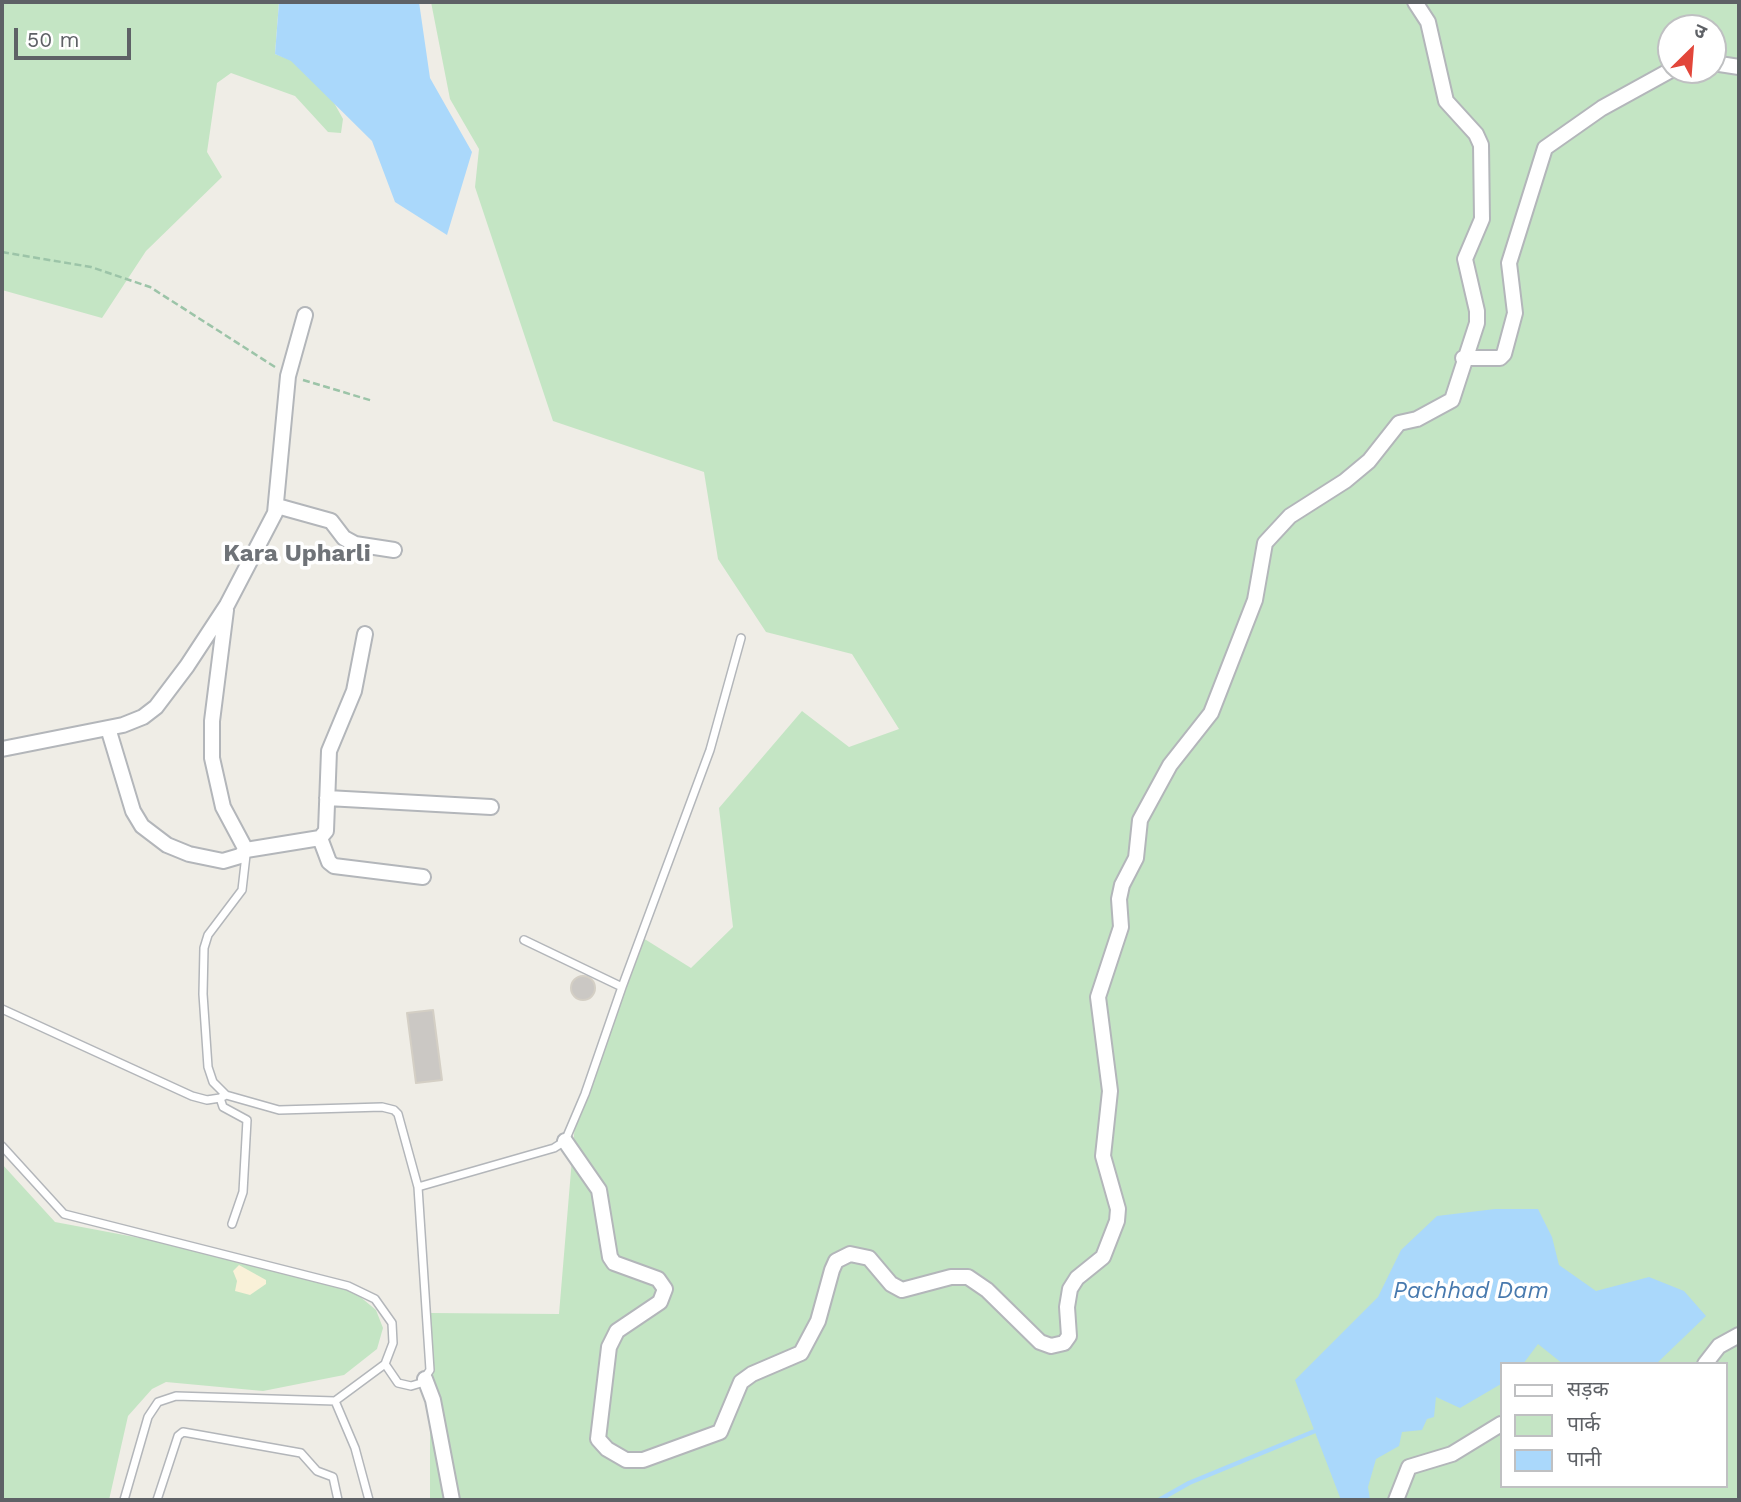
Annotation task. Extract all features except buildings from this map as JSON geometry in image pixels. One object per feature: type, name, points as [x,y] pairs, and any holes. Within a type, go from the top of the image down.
[{"type":"street","points":[[565,1141],[599,1191],[610,1257],[614,1263],[658,1279],[665,1289],[660,1302],[617,1331],[609,1347],[598,1439],[607,1449],[626,1460],[643,1460],[720,1432],[741,1382],[752,1374],[801,1353],[818,1321],[836,1261],[850,1254],[869,1258],[891,1284],[902,1290],[951,1278],[968,1278],[987,1290],[1040,1342],[1051,1346],[1064,1343],[1069,1336],[1067,1307],[1070,1289],[1077,1278],[1103,1257],[1117,1220],[1118,1209],[1102,1156],[1110,1091],[1098,997],[1121,927],[1119,899],[1122,885],[1136,859],[1140,820],[1170,765],[1211,713],[1255,600],[1265,543],[1290,516],[1345,481],[1369,461],[1399,423],[1417,419],[1452,400],[1478,317],[1465,259],[1482,219],[1481,145],[1476,134],[1446,102],[1429,22],[1425,12],[1415,2]]},
{"type":"street","points":[[1463,358],[1500,358],[1504,354],[1515,313],[1509,263],[1545,148],[1602,108],[1657,78]]},
{"type":"street","points":[[2,749],[108,728],[143,717],[156,707],[227,605],[269,528],[277,506],[288,376],[304,315]]},
{"type":"street","points":[[277,506],[331,521],[344,538],[355,544],[394,550]]},
{"type":"street","points":[[227,605],[212,722],[212,758],[223,807],[246,850]]},
{"type":"street","points":[[108,728],[133,811],[154,837],[189,854],[223,861],[234,859],[246,850],[320,838],[326,831],[330,751],[354,691],[365,634]]},
{"type":"street","points":[[327,799],[491,807]]},
{"type":"street","points":[[320,838],[329,862],[334,866],[423,877]]},
{"type":"street","points":[[1707,1362],[1719,1346],[1739,1335]]},
{"type":"street","points":[[425,1379],[433,1400],[452,1500]]},
{"type":"street","points":[[1396,1500],[1409,1467],[1452,1454],[1500,1425]]},
{"type":"lane","points":[[418,1187],[534,1156],[565,1141],[585,1094],[710,750],[741,638]]},
{"type":"lane","points":[[232,1224],[244,1189],[247,1120],[223,1107],[223,1097],[213,1082],[208,1067],[203,994],[204,948],[208,935],[242,890],[246,850]]},
{"type":"lane","points":[[524,940],[622,987]]},
{"type":"lane","points":[[2,1009],[192,1096],[207,1100],[223,1097],[279,1110],[382,1107],[394,1110],[398,1114],[418,1187],[430,1370],[425,1379],[415,1386],[401,1384],[385,1364]]},
{"type":"lane","points":[[2,1146],[64,1214],[362,1291],[375,1299],[392,1323],[393,1343],[385,1364],[335,1401],[188,1396],[164,1399],[148,1417],[124,1500]]},
{"type":"lane","points":[[335,1401],[355,1448],[369,1500]]},
{"type":"lane","points":[[157,1500],[178,1436],[183,1432],[301,1453],[317,1471],[333,1477],[338,1500]]},
{"type":"path","points":[[2,252],[90,267],[150,287],[288,376],[373,401]]},
{"type":"green space","points":[[2,2],[279,2],[275,54],[291,60],[332,99],[343,119],[341,133],[328,132],[295,96],[231,73],[217,83],[207,152],[222,177],[146,251],[102,318],[2,290]]},
{"type":"green space","points":[[431,2],[1739,2],[1739,1500],[430,1500],[430,1313],[559,1314],[575,1123],[643,938],[691,968],[733,927],[719,808],[802,711],[849,747],[899,729],[852,654],[766,632],[718,559],[704,472],[553,421],[475,187],[479,149],[450,99]]},
{"type":"green space","points":[[2,1164],[55,1222],[278,1264],[352,1290],[376,1310],[383,1328],[377,1349],[344,1375],[263,1391],[166,1382],[152,1389],[128,1416],[109,1500],[2,1500]]},
{"type":"sand","points":[[239,1265],[266,1280],[266,1284],[250,1295],[235,1291],[237,1281],[233,1271]]},
{"type":"water","points":[[279,2],[419,2],[430,78],[472,152],[447,235],[395,202],[372,141],[291,61],[275,54]]},
{"type":"water","name":"Pachhad Dam","points":[[1495,1209],[1538,1209],[1552,1237],[1559,1265],[1596,1291],[1649,1277],[1684,1291],[1706,1316],[1658,1362],[1560,1362],[1538,1344],[1524,1362],[1500,1362],[1500,1385],[1460,1408],[1436,1397],[1434,1417],[1427,1419],[1422,1430],[1402,1432],[1399,1446],[1376,1459],[1368,1487],[1370,1500],[1341,1500],[1295,1380],[1378,1297],[1401,1250],[1437,1216]]},
{"type":"waterway","points":[[1159,1500],[1189,1483],[1315,1431]]},
{"type":"district","name":"Kara Upharli","points":[[297,554]]}]
